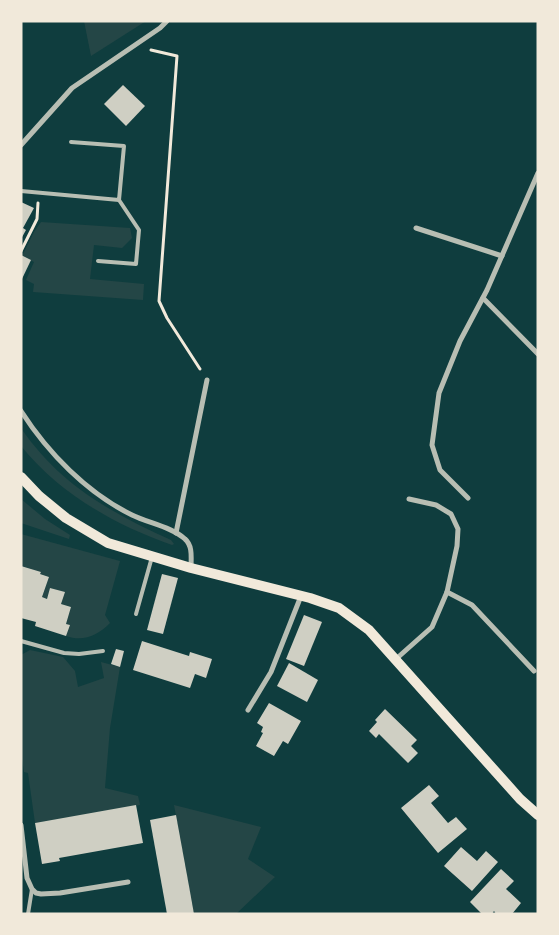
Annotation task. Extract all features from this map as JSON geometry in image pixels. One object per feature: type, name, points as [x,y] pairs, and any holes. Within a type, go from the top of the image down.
[{"type":"main road","points":[[21,477],[39,496],[66,518],[108,543],[191,568],[302,596],[339,608],[369,630],[520,799],[538,815]]},
{"type":"street","points":[[21,145],[72,88],[160,28],[167,21]]},
{"type":"street","points":[[468,498],[440,470],[432,445],[439,393],[460,341],[483,298],[538,173]]},
{"type":"street","points":[[416,228],[502,256]]},
{"type":"street","points":[[483,298],[538,354]]},
{"type":"street","points":[[176,532],[207,380]]},
{"type":"street","points":[[21,411],[34,432],[49,450],[103,498],[131,515],[176,532],[186,540],[191,551],[191,568]]},
{"type":"street","points":[[396,659],[432,627],[447,592],[458,546],[458,529],[451,514],[436,505],[409,498]]},
{"type":"street","points":[[447,592],[472,604],[534,671]]},
{"type":"street","points":[[248,710],[271,672],[302,596]]},
{"type":"street","points":[[21,824],[27,878],[32,889],[41,894],[128,882]]},
{"type":"lane","points":[[71,142],[124,146],[119,200],[139,230],[136,264],[98,261]]},
{"type":"lane","points":[[21,191],[119,200]]},
{"type":"lane","points":[[136,614],[152,557]]},
{"type":"lane","points":[[21,641],[64,653],[80,654],[102,651]]},
{"type":"lane","points":[[28,914],[32,889]]},
{"type":"path","points":[[134,46],[176,56],[159,301],[167,318],[207,380]]},
{"type":"path","points":[[21,251],[37,219],[39,193]]},
{"type":"shaded area","points":[[84,21],[146,21],[91,56]]},
{"type":"shaded area","points":[[41,222],[130,228],[132,238],[122,248],[94,245],[90,279],[144,284],[143,300],[33,292],[34,284],[26,280],[34,262],[22,256]]},
{"type":"shaded area","points":[[21,428],[36,448],[69,481],[107,507],[171,540],[174,544],[172,545],[151,537],[109,518],[71,493],[53,479],[21,446]]},
{"type":"shaded area","points":[[21,499],[45,519],[70,535],[69,539],[21,523]]},
{"type":"shaded area","points":[[21,534],[120,561],[105,615],[110,623],[90,637],[72,638],[66,636],[69,625],[66,624],[71,607],[61,604],[64,592],[50,588],[47,599],[42,597],[49,577],[21,566]]},
{"type":"shaded area","points":[[30,650],[63,657],[75,671],[78,687],[104,678],[101,662],[120,667],[110,728],[105,788],[138,796],[140,805],[35,823],[28,773],[24,772],[21,753],[21,655]]},
{"type":"shaded area","points":[[174,805],[261,827],[248,859],[275,877],[236,914],[194,914]]},
{"type":"building","points":[[123,85],[145,106],[126,126],[104,104]]},
{"type":"building","points":[[21,202],[34,208],[23,228],[26,230],[21,239]]},
{"type":"building","points":[[21,255],[31,260],[21,281]]},
{"type":"building","points":[[21,566],[41,572],[40,574],[49,577],[42,597],[47,599],[50,588],[65,592],[61,604],[71,607],[66,624],[70,625],[66,636],[35,626],[36,622],[21,618]]},
{"type":"building","points":[[162,574],[178,578],[163,634],[147,630]]},
{"type":"building","points":[[304,615],[322,622],[304,666],[286,659]]},
{"type":"building","points":[[142,641],[189,656],[190,652],[212,659],[206,678],[195,674],[190,688],[133,670]]},
{"type":"building","points":[[116,649],[124,651],[120,667],[111,664]]},
{"type":"building","points":[[289,663],[318,680],[307,702],[277,686]]},
{"type":"building","points":[[269,703],[301,721],[288,744],[283,741],[274,756],[256,746],[263,733],[261,732],[263,727],[257,723]]},
{"type":"building","points":[[385,709],[417,740],[411,746],[418,753],[408,763],[379,734],[376,738],[369,731],[377,722],[375,720]]},
{"type":"building","points":[[429,785],[439,796],[431,803],[448,823],[456,817],[467,829],[438,853],[401,808]]},
{"type":"building","points":[[136,805],[143,843],[59,858],[60,861],[42,864],[35,823]]},
{"type":"building","points":[[176,815],[194,914],[167,914],[150,820]]},
{"type":"building","points":[[461,847],[477,861],[486,851],[498,862],[472,891],[444,866]]},
{"type":"building","points":[[501,869],[514,881],[506,889],[521,903],[512,914],[496,914],[494,911],[492,914],[482,914],[470,902]]}]
